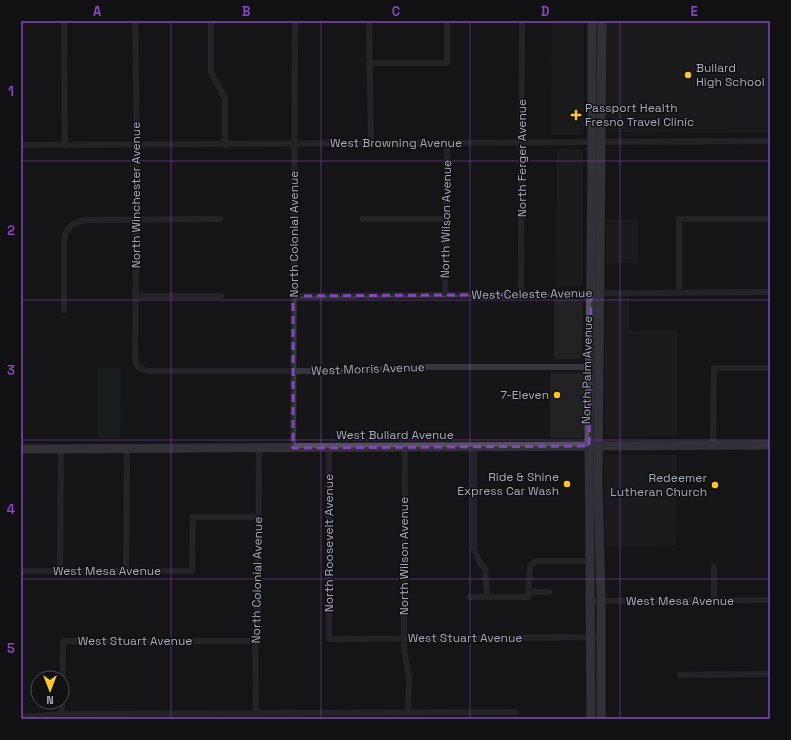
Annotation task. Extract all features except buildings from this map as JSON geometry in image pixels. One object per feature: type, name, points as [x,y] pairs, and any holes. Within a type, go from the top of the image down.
[{"type":"main road","name":"North Palm Avenue","points":[[592,21],[597,142]]},
{"type":"main road","name":"North Palm Avenue","points":[[601,719],[596,637],[591,601],[590,514],[594,446],[597,142],[602,21]]},
{"type":"main road","name":"West Bullard Avenue","points":[[21,448],[770,445]]},
{"type":"main road","name":"North Palm Avenue","points":[[591,719],[596,637],[601,601],[594,446]]},
{"type":"main road","points":[[590,514],[594,519],[595,547],[600,566]]},
{"type":"street","points":[[64,21],[65,145]]},
{"type":"street","name":"North Winchester Avenue","points":[[135,21],[137,146],[135,360],[138,367]]},
{"type":"street","points":[[211,21],[211,72],[225,98],[225,145]]},
{"type":"street","name":"North Colonial Avenue","points":[[293,448],[295,21]]},
{"type":"street","points":[[369,21],[371,144]]},
{"type":"street","points":[[369,63],[447,63],[447,21]]},
{"type":"street","name":"North Ferger Avenue","points":[[521,294],[522,21]]},
{"type":"street","name":"West Browning Avenue","points":[[21,145],[137,146],[770,141]]},
{"type":"street","name":"North Wilson Avenue","points":[[445,295],[447,143]]},
{"type":"street","points":[[64,310],[65,233],[69,227],[77,222],[87,220],[220,218]]},
{"type":"street","points":[[364,219],[446,219]]},
{"type":"street","points":[[679,292],[679,219],[770,219]]},
{"type":"street","name":"West Celeste Avenue","points":[[293,296],[770,292]]},
{"type":"street","points":[[135,296],[221,296]]},
{"type":"street","name":"West Morris Avenue","points":[[138,367],[147,371],[350,371],[427,367],[595,367]]},
{"type":"street","points":[[712,445],[714,368],[770,368]]},
{"type":"street","points":[[474,446],[474,549],[485,570],[487,597]]},
{"type":"street","name":"North Roosevelt Avenue","points":[[329,639],[330,447]]},
{"type":"street","name":"North Wilson Avenue","points":[[405,447],[404,657],[409,677],[408,712]]},
{"type":"street","points":[[60,570],[61,448]]},
{"type":"street","points":[[126,570],[127,448]]},
{"type":"street","name":"North Colonial Avenue","points":[[256,713],[255,641],[258,607],[259,448]]},
{"type":"street","name":"West Mesa Avenue","points":[[21,571],[192,571],[193,517],[259,517]]},
{"type":"street","points":[[469,597],[528,597],[530,566],[533,563],[542,561],[590,561]]},
{"type":"street","points":[[714,567],[714,601]]},
{"type":"street","points":[[528,592],[549,592]]},
{"type":"street","name":"West Mesa Avenue","points":[[591,601],[770,600]]},
{"type":"street","name":"West Stuart Avenue","points":[[329,639],[596,637]]},
{"type":"street","name":"West Stuart Avenue","points":[[62,714],[63,641],[255,641]]},
{"type":"street","points":[[680,675],[770,674]]},
{"type":"street","points":[[21,717],[62,714],[256,713],[298,716],[408,712],[515,712]]},
{"type":"highlighted area","points":[[591,294],[589,446],[293,448],[293,296]]},
{"type":"shaded area","points":[[552,21],[584,21],[584,133],[582,135],[551,135]]},
{"type":"shaded area","name":"Bullard High School","points":[[607,21],[770,21],[770,133],[610,132],[606,129]]},
{"type":"shaded area","points":[[557,149],[583,150],[583,283],[579,286],[556,286]]},
{"type":"shaded area","points":[[606,219],[638,219],[638,263],[606,264]]},
{"type":"shaded area","points":[[609,298],[629,298],[629,331],[677,330],[677,436],[610,437],[605,433],[605,331],[606,300]]},
{"type":"shaded area","points":[[554,300],[580,300],[583,302],[582,356],[580,359],[554,359]]},
{"type":"shaded area","points":[[98,368],[121,368],[120,438],[98,438]]},
{"type":"shaded area","points":[[550,373],[581,373],[584,375],[584,435],[581,438],[550,438]]},
{"type":"shaded area","points":[[607,455],[677,455],[676,546],[605,547],[604,459]]},
{"type":"place","name":"Bullard High School","points":[[688,75]]},
{"type":"place","name":"Passport Health Fresno Travel Clinic","points":[[576,115]]},
{"type":"place","name":"7-Eleven","points":[[557,395]]},
{"type":"place","name":"Ride & Shine Express Car Wash","points":[[567,484]]},
{"type":"place","name":"Redeemer Lutheran Church","points":[[715,485]]}]
